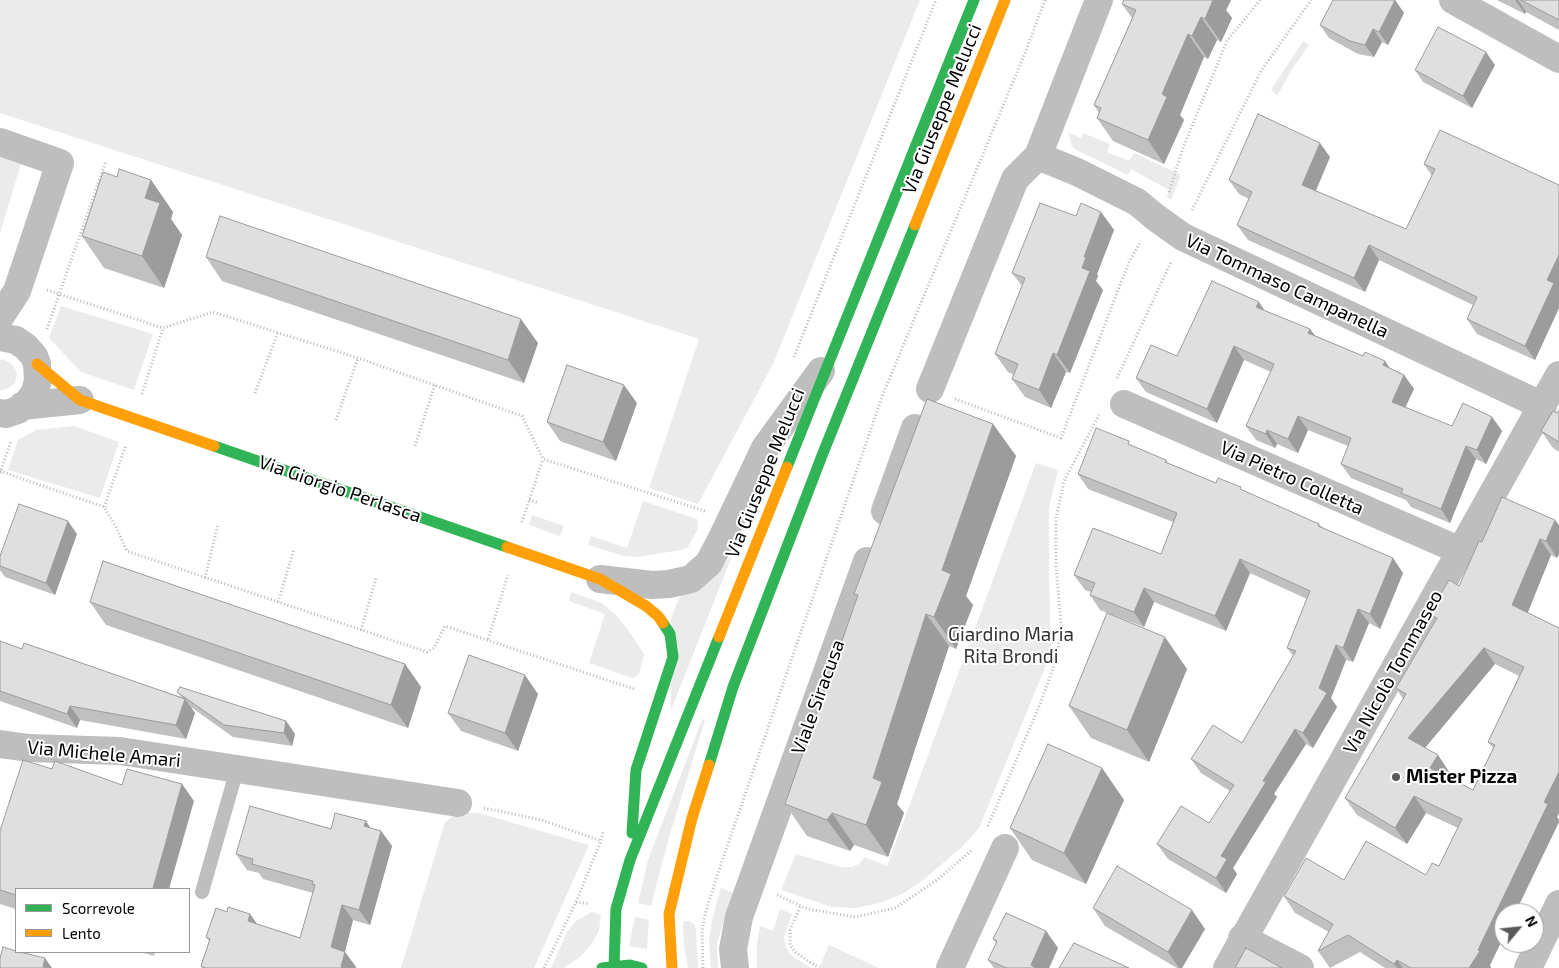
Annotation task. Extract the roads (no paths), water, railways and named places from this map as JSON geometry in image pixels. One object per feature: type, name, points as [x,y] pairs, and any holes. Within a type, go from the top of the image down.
[{"type":"main road","name":"Via Giuseppe Melucci","points":[[614,966],[616,909],[630,860],[974,0]]},
{"type":"main road","name":"Via Giuseppe Melucci","points":[[672,968],[669,914],[692,818],[733,687],[822,453],[1005,0]]},
{"type":"main road","name":"Via Giorgio Perlasca","points":[[26,345],[80,400],[600,579],[646,606],[658,616],[670,634],[673,657],[636,770],[630,860]]},
{"type":"main road","points":[[602,968],[630,965],[642,968]]},
{"type":"street","points":[[930,389],[1015,179],[1038,156],[1099,0]]},
{"type":"street","points":[[1452,0],[1559,59]]},
{"type":"street","points":[[0,142],[60,163],[17,291],[0,317]]},
{"type":"street","name":"Via Tommaso Campanella","points":[[1038,156],[1077,172],[1138,202],[1183,237],[1543,406]]},
{"type":"street","points":[[8,417],[28,402],[35,392],[38,380],[26,345],[17,291]]},
{"type":"street","name":"Via Giorgio Perlasca","points":[[600,579],[652,585],[669,584],[691,579],[709,563],[765,448],[830,358]]},
{"type":"street","name":"Via Nicolò Tommaseo","points":[[1227,968],[1242,938],[1559,375]]},
{"type":"street","name":"Via Giorgio Perlasca","points":[[8,417],[80,400]]},
{"type":"street","name":"Via Pietro Colletta","points":[[1124,404],[1461,551]]},
{"type":"street","name":"Viale Siracusa","points":[[735,968],[733,949],[739,917],[915,428]]},
{"type":"street","name":"Via Michele Amari","points":[[0,744],[29,748],[120,752],[458,803]]},
{"type":"street","points":[[950,968],[995,841]]},
{"type":"street","points":[[1528,968],[1559,904]]},
{"type":"street","points":[[1242,938],[1300,968]]},
{"type":"lane","points":[[202,892],[237,769]]},
{"type":"place","name":"Mister Pizza","points":[[1396,777]]},
{"type":"park label","name":"Giardino Maria Rita Brondi","points":[[1011,646]]}]
